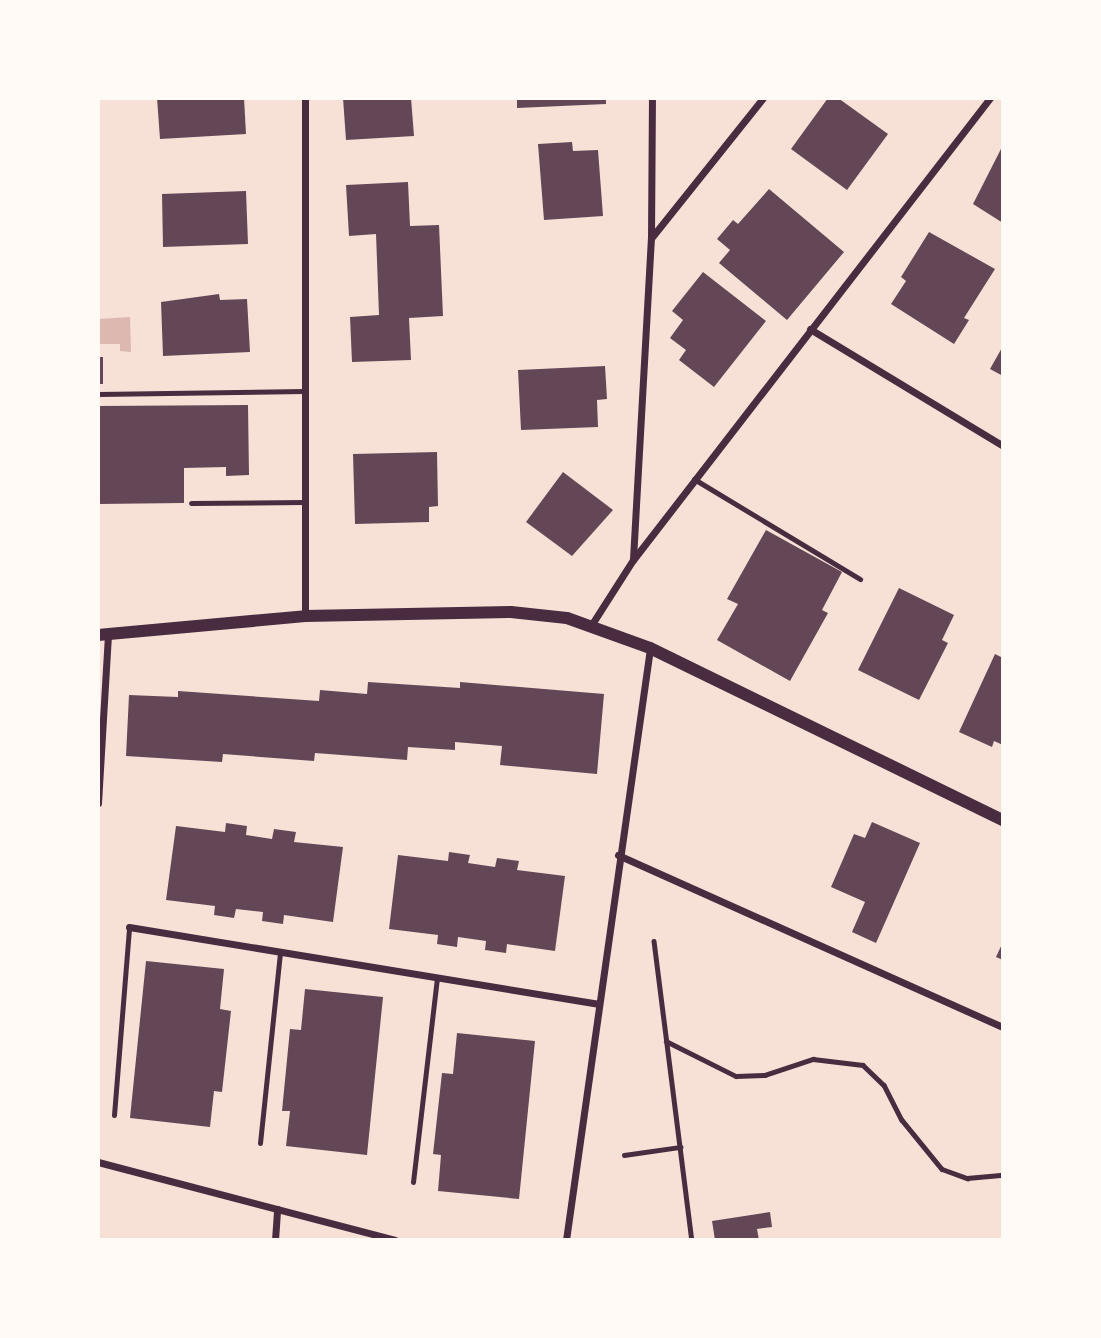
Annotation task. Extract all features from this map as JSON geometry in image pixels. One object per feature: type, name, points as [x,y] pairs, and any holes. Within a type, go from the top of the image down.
[{"type":"street","points":[[305,98],[305,616]]},
{"type":"street","points":[[633,559],[651,237],[652,98]]},
{"type":"street","points":[[651,237],[763,98]]},
{"type":"street","points":[[592,624],[633,559],[990,98]]},
{"type":"street","points":[[810,329],[1003,446]]},
{"type":"street","points":[[98,803],[103,634],[305,616],[510,612],[592,624],[650,648],[1003,820]]},
{"type":"street","points":[[566,1240],[618,855],[650,648]]},
{"type":"street","points":[[618,855],[1003,1027]]},
{"type":"street","points":[[129,927],[598,1004]]},
{"type":"street","points":[[98,1162],[396,1240]]},
{"type":"street","points":[[275,1240],[277,1209]]},
{"type":"lane","points":[[98,394],[305,391]]},
{"type":"lane","points":[[694,479],[860,579]]},
{"type":"lane","points":[[191,503],[305,502]]},
{"type":"lane","points":[[114,1115],[129,927]]},
{"type":"lane","points":[[260,1143],[280,952]]},
{"type":"lane","points":[[413,1182],[437,977]]},
{"type":"path","points":[[654,942],[692,1240]]},
{"type":"path","points":[[666,1041],[736,1076],[765,1075],[813,1059],[863,1065],[884,1085],[902,1120],[942,1169],[967,1178],[1003,1175]]},
{"type":"path","points":[[624,1155],[680,1147]]},
{"type":"shaded area","points":[[130,317],[131,352],[120,351],[120,344],[98,344],[98,319]]},
{"type":"building","points":[[157,98],[244,98],[246,134],[160,139]]},
{"type":"building","points":[[343,98],[411,98],[414,136],[346,140]]},
{"type":"building","points":[[517,98],[606,98],[606,104],[517,108]]},
{"type":"building","points":[[828,98],[838,98],[888,134],[847,190],[791,149]]},
{"type":"building","points":[[572,142],[573,151],[598,150],[603,216],[544,220],[538,144]]},
{"type":"building","points":[[1003,145],[1003,223],[973,204]]},
{"type":"building","points":[[408,182],[410,226],[439,225],[443,316],[409,318],[411,360],[352,362],[350,317],[379,315],[376,234],[349,236],[346,185]]},
{"type":"building","points":[[769,189],[844,252],[787,320],[719,263],[730,250],[717,239],[733,220],[738,224]]},
{"type":"building","points":[[246,191],[248,244],[163,247],[162,194]]},
{"type":"building","points":[[929,232],[995,269],[964,318],[969,320],[954,344],[891,304],[906,281],[901,277]]},
{"type":"building","points":[[703,272],[766,321],[714,387],[679,360],[686,350],[670,338],[683,320],[672,311]]},
{"type":"building","points":[[219,294],[220,300],[247,299],[250,352],[163,356],[161,302]]},
{"type":"building","points":[[1003,346],[1003,376],[990,369]]},
{"type":"building","points":[[98,357],[103,357],[103,384],[98,384]]},
{"type":"building","points":[[605,366],[607,399],[597,400],[598,427],[521,430],[518,370]]},
{"type":"building","points":[[248,405],[249,475],[226,476],[226,467],[184,468],[184,503],[98,504],[98,406]]},
{"type":"building","points":[[437,452],[438,506],[429,507],[429,522],[355,524],[353,454]]},
{"type":"building","points":[[563,472],[613,510],[572,556],[526,522]]},
{"type":"building","points":[[766,530],[842,572],[822,610],[828,613],[790,681],[717,640],[738,604],[727,599]]},
{"type":"building","points":[[899,588],[954,615],[942,640],[948,643],[919,700],[858,670]]},
{"type":"building","points":[[995,654],[1003,658],[1003,745],[994,741],[992,747],[959,732]]},
{"type":"building","points":[[368,682],[460,688],[460,682],[604,694],[597,774],[500,765],[502,746],[455,742],[455,750],[408,747],[407,760],[315,753],[314,761],[223,754],[222,762],[126,756],[129,695],[178,697],[178,691],[319,701],[320,690],[367,694]]},
{"type":"building","points":[[872,822],[920,843],[876,943],[852,932],[865,902],[831,887],[854,834],[865,838]]},
{"type":"building","points":[[226,823],[247,826],[246,835],[272,839],[274,829],[296,832],[294,842],[343,847],[333,922],[284,915],[283,924],[262,921],[263,912],[236,909],[234,918],[214,915],[215,906],[166,900],[176,826],[225,832]]},
{"type":"building","points":[[449,852],[470,855],[468,863],[495,867],[497,858],[519,861],[517,870],[565,876],[555,951],[507,944],[506,953],[485,950],[486,941],[458,937],[457,947],[437,944],[438,935],[389,929],[398,855],[448,861]]},
{"type":"building","points":[[1003,942],[1003,960],[996,957]]},
{"type":"building","points":[[146,961],[224,969],[220,1009],[231,1011],[222,1092],[214,1091],[210,1127],[130,1118]]},
{"type":"building","points":[[305,989],[383,997],[367,1155],[286,1146],[290,1111],[282,1111],[290,1029],[301,1030]]},
{"type":"building","points":[[457,1033],[535,1041],[519,1199],[438,1191],[441,1155],[433,1154],[442,1073],[453,1074]]},
{"type":"building","points":[[770,1212],[772,1227],[757,1229],[759,1240],[715,1240],[712,1221]]}]
